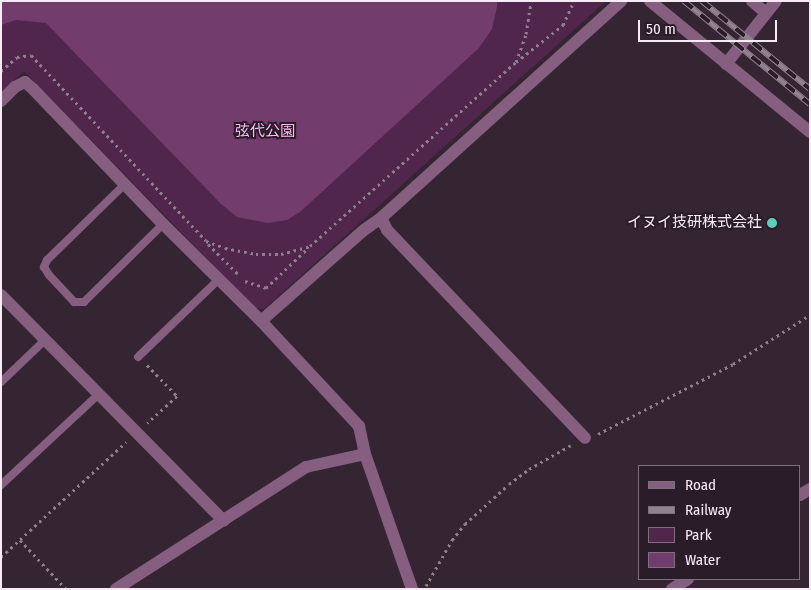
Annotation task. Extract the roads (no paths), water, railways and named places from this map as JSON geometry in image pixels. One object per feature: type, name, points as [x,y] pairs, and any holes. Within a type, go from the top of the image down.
[{"type":"street","points":[[261,321],[364,230],[381,218],[622,1]]},
{"type":"street","points":[[650,1],[810,132]]},
{"type":"street","points":[[752,1],[766,13]]},
{"type":"street","points":[[726,64],[776,1]]},
{"type":"street","points":[[1,100],[15,87],[25,82],[218,280],[261,321],[360,426],[365,454],[412,589]]},
{"type":"street","points":[[381,218],[387,230],[585,438]]},
{"type":"street","points":[[1,295],[224,521]]},
{"type":"street","points":[[116,589],[224,521],[306,466],[365,454]]},
{"type":"street","points":[[672,589],[686,580]]},
{"type":"lane","points":[[125,184],[46,260],[44,267],[49,275],[74,302],[84,302],[164,224]]},
{"type":"lane","points":[[138,357],[218,280]]},
{"type":"lane","points":[[1,382],[45,340]]},
{"type":"lane","points":[[1,485],[98,395]]},
{"type":"water","name":"弦代公園","points":[[1,1],[497,1],[497,7],[492,29],[479,48],[300,212],[287,220],[268,223],[237,217],[221,204],[46,23],[16,20],[1,25]]},
{"type":"railway","points":[[684,1],[810,104]]},
{"type":"railway","points":[[702,1],[810,89]]},
{"type":"place","name":"イヌイ技研株式会社","points":[[772,223]]}]
